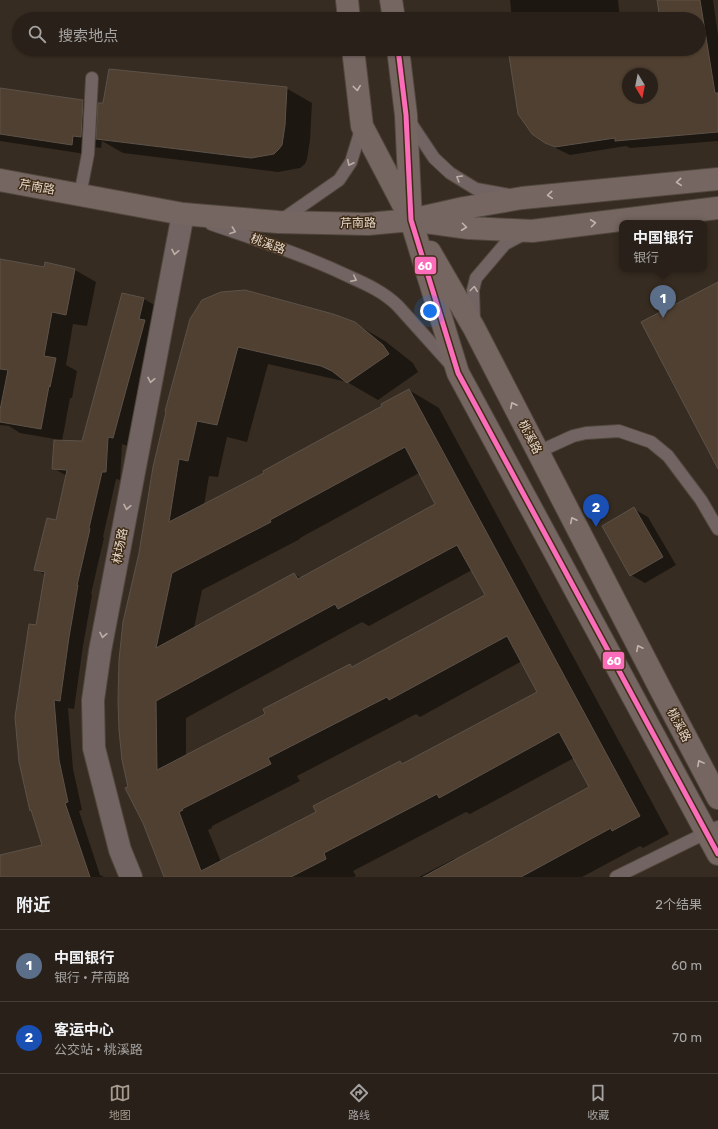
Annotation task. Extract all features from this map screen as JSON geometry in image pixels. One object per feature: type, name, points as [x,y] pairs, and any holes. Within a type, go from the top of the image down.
[{"type":"street","points":[[346,0],[348,12]]},
{"type":"street","points":[[391,0],[393,12]]},
{"type":"street","points":[[354,56],[362,126],[411,220]]},
{"type":"street","points":[[399,56],[406,115],[411,220]]},
{"type":"street","points":[[411,220],[464,208],[522,198],[718,179]]},
{"type":"street","name":"芹南路","points":[[0,180],[183,214],[278,222],[368,224],[411,220],[469,228],[532,231],[619,220]]},
{"type":"street","name":"芹南路","points":[[621,220],[718,208]]},
{"type":"street","name":"林场路","points":[[131,877],[120,850],[94,748],[93,700],[100,650],[183,214]]},
{"type":"street","name":"桃溪路","points":[[411,220],[474,328],[659,687],[718,798]]},
{"type":"street","name":"桃溪路","points":[[411,220],[458,373],[712,830],[718,854]]},
{"type":"lane","points":[[80,195],[88,154],[92,78]]},
{"type":"lane","points":[[406,115],[434,158],[450,173],[476,189],[522,198]]},
{"type":"lane","points":[[278,222],[339,180],[351,162],[362,126]]},
{"type":"lane","name":"桃溪路","points":[[183,214],[323,264],[384,295],[398,306],[458,373]]},
{"type":"lane","points":[[474,328],[473,300],[476,278],[505,244],[532,231]]},
{"type":"lane","points":[[538,452],[573,436],[586,432],[619,431],[651,442],[668,456],[701,500],[718,529]]},
{"type":"lane","points":[[616,877],[712,830]]},
{"type":"building","points":[[657,0],[700,0],[702,12],[659,12]]},
{"type":"building","points":[[706,37],[715,93],[718,93],[718,132],[615,141],[615,138],[555,147],[545,143],[532,134],[518,114],[509,56],[706,56]]},
{"type":"building","points":[[109,69],[287,87],[285,125],[282,145],[274,154],[251,158],[96,139],[98,103],[103,103]]},
{"type":"building","points":[[0,88],[83,100],[81,137],[73,136],[72,145],[0,134]]},
{"type":"building","points":[[0,259],[44,267],[45,262],[75,269],[66,315],[52,312],[44,356],[56,358],[41,429],[0,422],[0,410],[8,370],[0,369]]},
{"type":"building","points":[[718,282],[718,469],[641,322]]},
{"type":"building","points":[[245,290],[333,314],[355,322],[383,345],[389,354],[347,383],[332,371],[321,366],[238,347],[217,425],[197,421],[188,461],[179,459],[169,522],[264,473],[263,471],[382,406],[381,404],[409,389],[640,816],[612,831],[611,828],[521,877],[423,877],[589,787],[559,732],[439,798],[437,794],[324,853],[326,859],[291,877],[164,877],[143,823],[125,788],[128,787],[122,760],[119,730],[119,660],[123,622],[139,553],[153,467],[165,411],[190,319],[202,300],[221,292]],"holes":[[[405,447],[435,504],[298,579],[294,573],[156,648],[172,573],[271,522],[270,520]],[[457,545],[485,595],[352,667],[350,664],[263,709],[265,714],[157,770],[156,701],[335,604],[338,609]],[[507,636],[537,692],[402,764],[400,761],[313,806],[316,812],[201,871],[179,812],[183,810],[182,809],[271,764],[268,758],[387,697],[389,700]]]},
{"type":"building","points":[[122,293],[144,298],[139,319],[145,320],[113,438],[108,437],[106,472],[102,472],[77,585],[60,701],[54,700],[59,760],[68,802],[65,803],[90,877],[0,877],[0,855],[42,845],[31,810],[30,811],[19,762],[15,717],[29,624],[36,625],[45,572],[34,570],[47,518],[56,520],[67,470],[52,469],[54,440],[82,441]]},
{"type":"building","points":[[634,507],[663,557],[630,576],[602,526]]},
{"type":"transit line","name":"60","points":[[399,56],[406,115],[411,220],[458,373],[718,854]]},
{"type":"place","name":"中国银行","points":[[663,318]]},
{"type":"place","name":"客运中心","points":[[596,527]]}]
